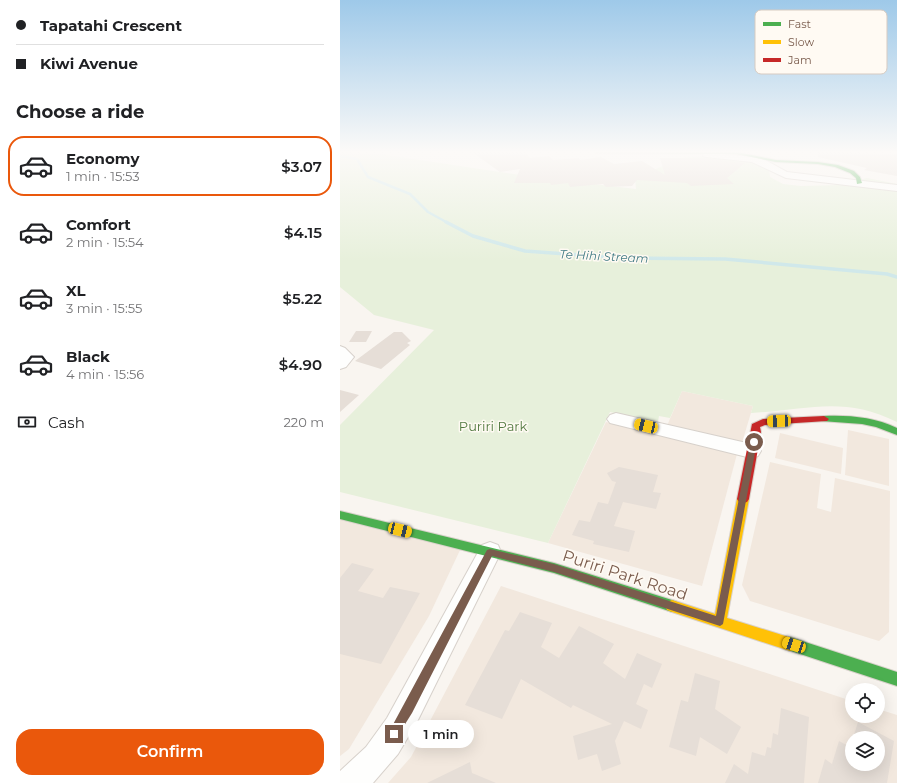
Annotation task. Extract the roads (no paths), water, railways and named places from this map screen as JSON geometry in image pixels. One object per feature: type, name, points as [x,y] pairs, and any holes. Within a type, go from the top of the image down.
[{"type":"street","points":[[340,351],[346,357],[340,364]]},
{"type":"street","points":[[720,621],[756,426],[763,422],[841,418],[878,423],[897,432]]},
{"type":"street","points":[[616,419],[751,451]]},
{"type":"street","name":"Puriri Park Road","points":[[340,515],[554,568],[897,678]]},
{"type":"street","points":[[350,783],[360,776],[386,746],[408,709],[490,552]]},
{"type":"waterway","name":"Te Hihi Stream","points":[[397,189],[410,194],[428,212],[448,223]]},
{"type":"waterway","name":"Te Hihi Stream","points":[[446,222],[473,236],[525,251],[622,258],[725,259],[887,274],[897,277]]},
{"type":"park label","name":"Puriri Park","points":[[493,426]]}]
